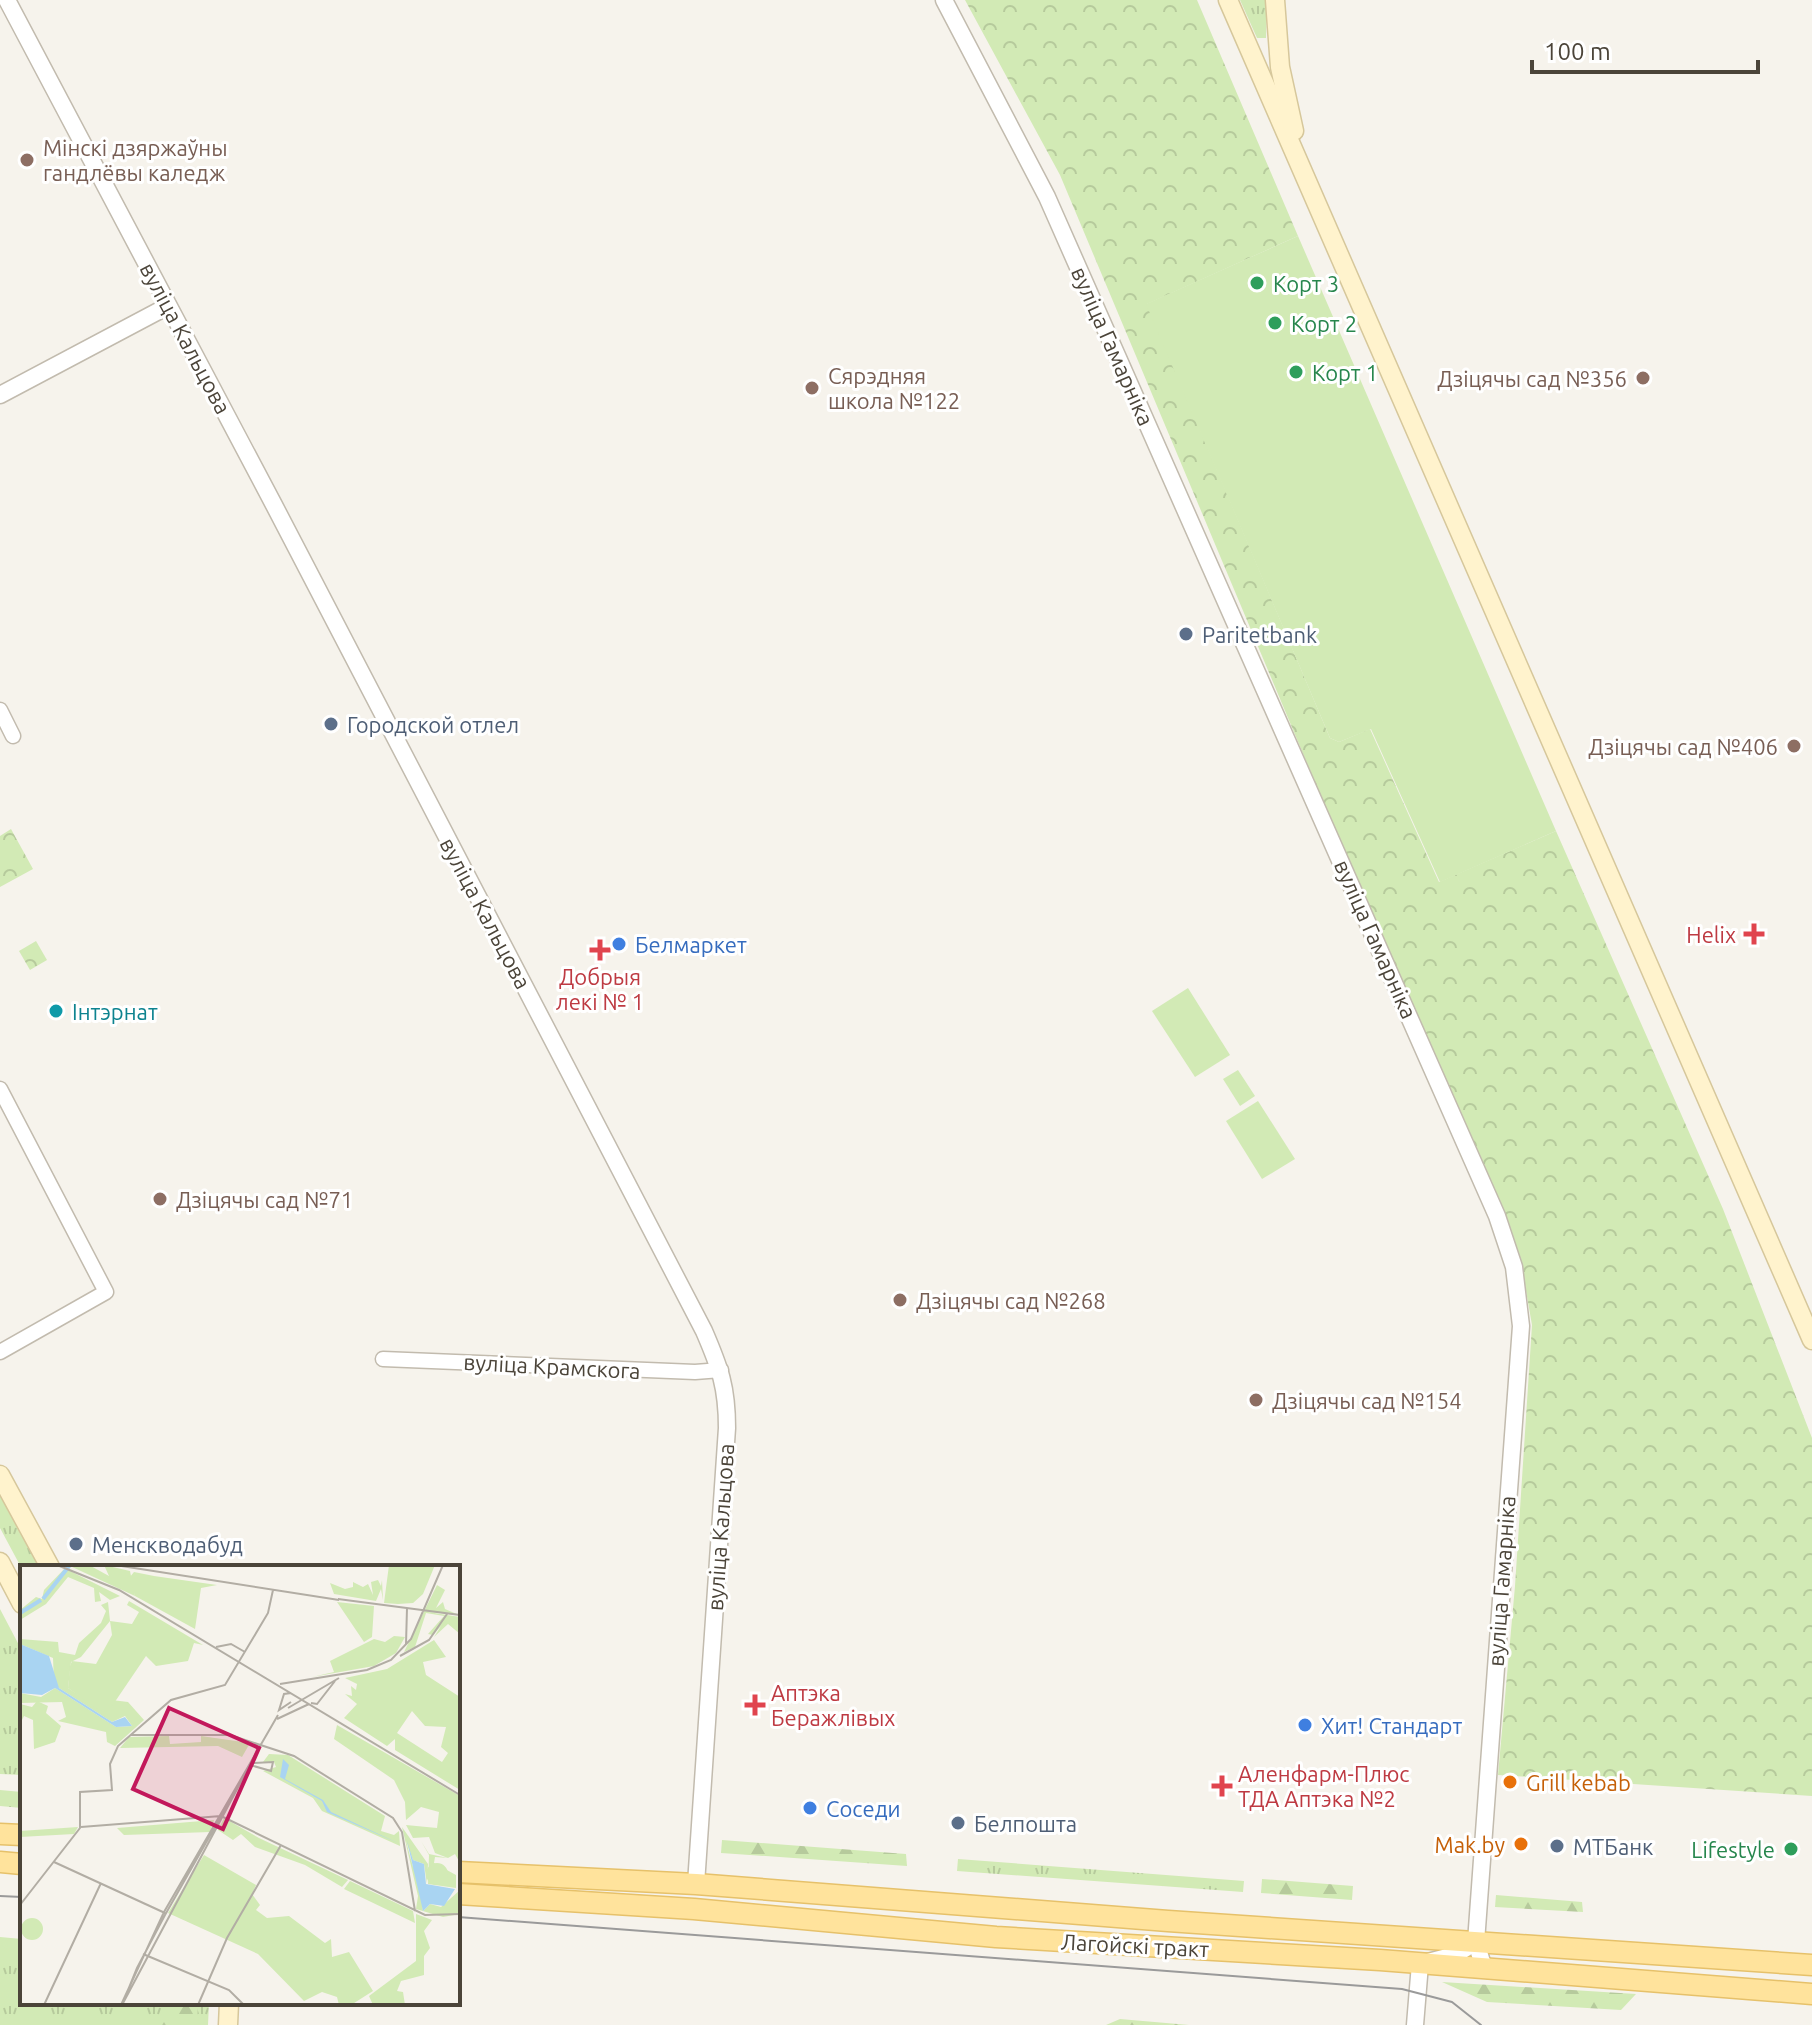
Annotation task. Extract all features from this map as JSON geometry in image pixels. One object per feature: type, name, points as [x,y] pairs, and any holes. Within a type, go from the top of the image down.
[{"type":"main road","points":[[1228,0],[1812,1340]]},
{"type":"main road","points":[[1275,0],[1280,67],[1305,177]]},
{"type":"main road","points":[[0,1475],[49,1565]]},
{"type":"main road","points":[[0,1562],[20,1600]]},
{"type":"main road","points":[[0,1834],[20,1835]]},
{"type":"main road","points":[[0,1862],[20,1864]]},
{"type":"main road","name":"Лагойскі тракт","points":[[460,1872],[696,1884],[1812,1965]]},
{"type":"main road","points":[[694,1909],[696,1884]]},
{"type":"main road","name":"Лагойскі тракт","points":[[460,1894],[694,1909],[996,1937],[1420,1964],[1812,1994]]},
{"type":"main road","points":[[996,1908],[985,1917],[984,1924],[987,1931],[996,1937]]},
{"type":"main road","points":[[228,2025],[229,2005]]},
{"type":"street","name":"вуліца Кальцова","points":[[7,0],[704,1331],[721,1370],[727,1396],[727,1428],[696,1884]]},
{"type":"street","name":"вуліца Гамарніка","points":[[944,0],[1047,197],[1441,1087],[1497,1216],[1514,1267],[1521,1326],[1476,1942]]},
{"type":"street","points":[[0,395],[168,306]]},
{"type":"street","points":[[0,710],[13,736]]},
{"type":"street","points":[[0,1089],[106,1292],[0,1352]]},
{"type":"street","name":"вуліца Крамскога","points":[[383,1359],[695,1372],[721,1370]]},
{"type":"street","points":[[1415,2025],[1420,1964],[1455,1955],[1476,1942],[1482,1962],[1489,1970]]},
{"type":"green space","points":[[965,0],[1197,0],[1298,236],[1147,304],[1330,738],[1339,742],[1370,729],[1439,882],[1556,831],[1723,1209],[1812,1438],[1812,1796],[1498,1775],[1515,1586],[1532,1325],[1522,1268],[1509,1224],[1359,887],[1060,175]]},
{"type":"green space","points":[[1240,0],[1267,0],[1266,38],[1257,38]]},
{"type":"green space","points":[[1298,236],[1556,831],[1440,882],[1371,729],[1339,742],[1330,738],[1146,304]]},
{"type":"green space","points":[[11,829],[33,869],[0,887],[0,836]]},
{"type":"green space","points":[[36,941],[47,960],[30,970],[19,951]]},
{"type":"green space","points":[[1188,988],[1230,1055],[1195,1077],[1152,1011]]},
{"type":"green space","points":[[1238,1070],[1255,1096],[1240,1106],[1223,1079]]},
{"type":"green space","points":[[1258,1101],[1295,1159],[1262,1179],[1226,1121]]},
{"type":"green space","points":[[0,1491],[39,1565],[20,1565],[0,1528]]},
{"type":"green space","points":[[0,1609],[20,1647],[20,1775],[0,1774]]},
{"type":"green space","points":[[0,1790],[20,1792],[20,1808],[0,1806]]},
{"type":"green space","points":[[722,1840],[906,1854],[907,1866],[721,1853]]},
{"type":"green space","points":[[958,1859],[1244,1881],[1243,1892],[957,1871]]},
{"type":"green space","points":[[1262,1879],[1353,1886],[1352,1900],[1261,1893]]},
{"type":"green space","points":[[1496,1895],[1582,1902],[1583,1912],[1495,1907]]},
{"type":"green space","points":[[0,1937],[20,1939],[20,2005],[209,2005],[208,2025],[0,2025]]},
{"type":"green space","points":[[1442,1982],[1636,1994],[1621,2010],[1487,2002]]},
{"type":"green space","points":[[162,2005],[198,2005],[197,2025],[162,2025]]},
{"type":"green space","points":[[1120,2019],[1189,2025],[1106,2025]]},
{"type":"tram line","points":[[0,1896],[20,1897]]},
{"type":"tram line","points":[[460,1917],[1402,1989],[1452,2002],[1481,2025]]},
{"type":"place","name":"Мінскі дзяржаўны гандлёвы каледж","points":[[27,160]]},
{"type":"place","name":"Корт 3","points":[[1257,283]]},
{"type":"place","name":"Корт 2","points":[[1275,323]]},
{"type":"place","name":"Корт 1","points":[[1296,372]]},
{"type":"place","name":"Дзіцячы сад №356","points":[[1643,378]]},
{"type":"place","name":"Сярэдняя школа №122","points":[[812,388]]},
{"type":"place","name":"Paritetbank","points":[[1186,634]]},
{"type":"place","name":"Городской отлел","points":[[331,724]]},
{"type":"place","name":"Дзіцячы сад №406","points":[[1794,746]]},
{"type":"place","name":"Helix","points":[[1754,934]]},
{"type":"place","name":"Белмаркет","points":[[619,944]]},
{"type":"place","name":"Добрыя лекі № 1","points":[[600,950]]},
{"type":"place","name":"Інтэрнат","points":[[56,1011]]},
{"type":"place","name":"Дзіцячы сад №71","points":[[160,1199]]},
{"type":"place","name":"Дзіцячы сад №268","points":[[900,1300]]},
{"type":"place","name":"Дзіцячы сад №154","points":[[1256,1400]]},
{"type":"place","name":"Менскводабуд","points":[[76,1544]]},
{"type":"place","name":"Аптэка Беражлівых","points":[[755,1705]]},
{"type":"place","name":"Хит! Стандарт","points":[[1305,1725]]},
{"type":"place","name":"Grill kebab","points":[[1510,1782]]},
{"type":"place","name":"Аленфарм-Плюс ТДА Аптэка №2","points":[[1222,1786]]},
{"type":"place","name":"Соседи","points":[[810,1808]]},
{"type":"place","name":"Белпошта","points":[[958,1823]]},
{"type":"place","name":"Mak.by","points":[[1521,1844]]},
{"type":"place","name":"МТБанк","points":[[1557,1846]]},
{"type":"place","name":"Lifestyle","points":[[1791,1849]]}]
